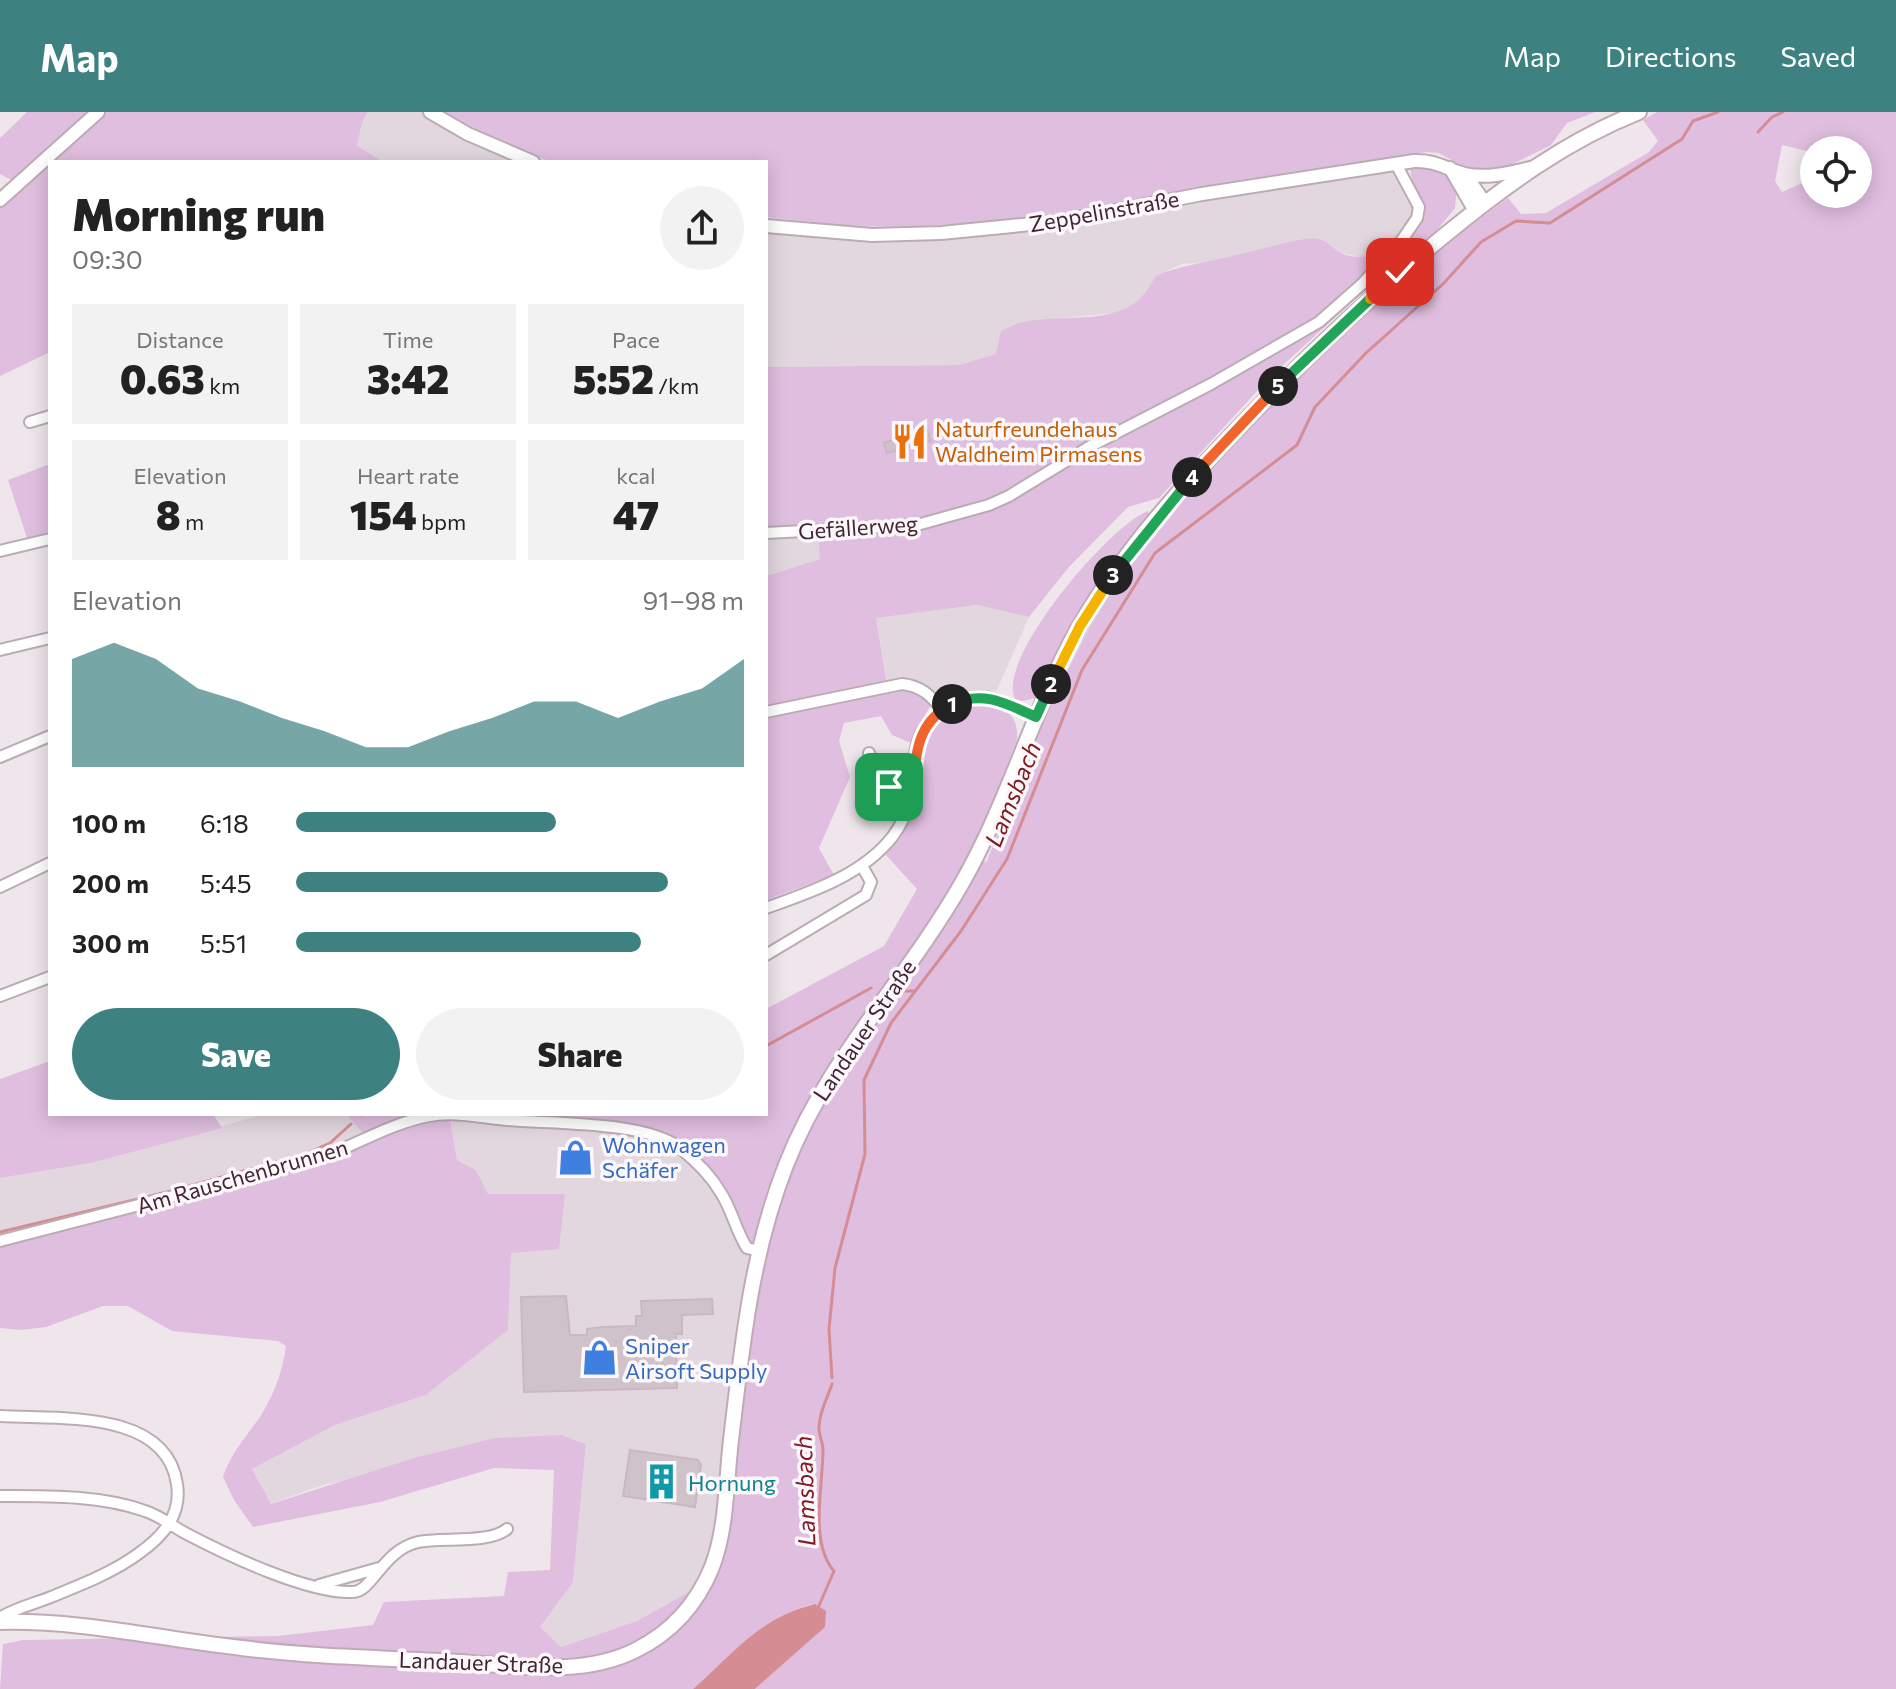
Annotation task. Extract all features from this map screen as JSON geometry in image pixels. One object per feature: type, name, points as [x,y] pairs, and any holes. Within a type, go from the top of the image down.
[{"type":"main road","name":"Landauer Straße","points":[[0,1620],[71,1625],[251,1649],[552,1668],[609,1661],[639,1649],[673,1626],[686,1612],[706,1580],[717,1550],[746,1315],[774,1196],[815,1102],[849,1046],[958,890],[984,842],[1036,717],[1065,655],[1098,596],[1164,509],[1309,355],[1400,272],[1533,168],[1594,132],[1639,112]]},
{"type":"street","points":[[0,200],[98,112]]},
{"type":"street","points":[[430,112],[468,134],[528,160]]},
{"type":"street","name":"Zeppelinstraße","points":[[768,226],[872,235],[971,230],[1062,221],[1202,194],[1396,164],[1427,160],[1446,166]]},
{"type":"street","name":"Gefällerweg","points":[[768,533],[896,528],[936,521],[989,505],[1024,488],[1089,447],[1285,343],[1343,302],[1412,227],[1419,207],[1396,164]]},
{"type":"street","points":[[1446,166],[1465,174],[1484,176],[1533,168]]},
{"type":"street","points":[[1446,166],[1480,207]]},
{"type":"street","points":[[1465,174],[1480,207]]},
{"type":"street","points":[[30,422],[48,417]]},
{"type":"street","points":[[0,551],[48,539]]},
{"type":"street","points":[[0,650],[48,638]]},
{"type":"street","points":[[768,712],[902,684],[925,692],[942,709]]},
{"type":"street","points":[[768,907],[862,866],[894,834],[908,809],[919,741],[931,719],[942,709],[967,698],[980,697],[1000,700],[1036,717]]},
{"type":"street","points":[[0,757],[48,737]]},
{"type":"street","points":[[869,753],[874,774],[880,782],[889,787],[913,790]]},
{"type":"street","points":[[0,887],[48,864]]},
{"type":"street","points":[[768,954],[866,895],[871,882],[862,866]]},
{"type":"street","points":[[0,996],[48,978]]},
{"type":"street","name":"Am Rauschenbrunnen","points":[[0,1241],[317,1159],[355,1146],[396,1124],[437,1116]]},
{"type":"street","name":"Am Rauschenbrunnen","points":[[456,1116],[592,1126],[668,1140],[711,1179],[721,1193],[744,1244],[759,1251]]},
{"type":"street","points":[[0,1416],[115,1424],[143,1435],[164,1454],[176,1478],[178,1503],[170,1524],[140,1553],[118,1567],[0,1620]]},
{"type":"street","points":[[0,1496],[105,1501],[146,1511],[240,1559],[335,1591],[361,1591],[394,1553],[408,1545],[431,1540],[492,1537],[507,1529]]},
{"type":"shaded area","points":[[27,112],[90,112],[13,181],[0,174],[0,138]]},
{"type":"shaded area","points":[[107,112],[368,112],[357,146],[381,160],[49,160]]},
{"type":"shaded area","points":[[369,112],[446,112],[488,136],[546,160],[381,160],[357,146],[362,123]]},
{"type":"shaded area","points":[[446,112],[1595,112],[1567,123],[1551,145],[1507,167],[1489,171],[1469,170],[1439,153],[1427,152],[1220,183],[1095,208],[911,227],[841,225],[768,217],[768,160],[546,160],[488,136]]},
{"type":"shaded area","points":[[1657,112],[1896,112],[1896,1689],[755,1689],[817,1634],[815,1604],[797,1609],[764,1627],[693,1689],[0,1689],[3,1644],[23,1640],[278,1636],[373,1625],[384,1602],[504,1596],[508,1572],[550,1570],[554,1470],[494,1468],[380,1502],[253,1527],[234,1500],[223,1477],[275,1388],[286,1346],[278,1341],[172,1331],[128,1306],[103,1306],[46,1327],[21,1330],[0,1328],[0,1247],[322,1165],[382,1134],[430,1120],[450,1119],[457,1160],[476,1170],[488,1194],[565,1194],[559,1249],[511,1253],[508,1330],[426,1395],[335,1425],[252,1469],[271,1504],[414,1458],[495,1438],[561,1435],[586,1444],[573,1582],[540,1627],[561,1647],[637,1621],[689,1592],[726,1542],[748,1353],[770,1238],[752,1245],[725,1187],[681,1140],[643,1129],[492,1116],[768,1116],[768,1008],[884,946],[917,889],[886,855],[910,819],[923,751],[935,721],[948,711],[966,704],[980,703],[1002,708],[1015,722],[1017,740],[975,847],[986,863],[1042,725],[1110,593],[1147,540],[1253,421],[1357,320],[1431,257],[1508,198],[1521,214],[1546,213],[1649,152],[1658,141],[1643,120]]},
{"type":"shaded area","points":[[1402,157],[1424,212],[1421,223],[1403,244],[1361,257],[1341,253],[1182,264],[1155,276],[1148,292],[1123,312],[1023,322],[996,354],[959,365],[768,367],[768,217],[841,225],[1095,208],[1220,183]]},
{"type":"shaded area","points":[[48,161],[48,353],[0,376],[0,205]]},
{"type":"shaded area","points":[[1431,166],[1446,172],[1457,186],[1455,208],[1435,233],[1412,247],[1269,378],[1159,498],[1128,507],[1068,568],[1029,617],[977,605],[876,618],[888,690],[913,690],[922,695],[930,706],[911,743],[892,735],[881,716],[844,723],[839,741],[850,777],[819,848],[834,875],[768,899],[768,575],[820,559],[817,525],[768,527],[768,367],[959,365],[996,354],[1001,331],[1012,326],[1042,319],[1116,312],[1145,293],[1155,276],[1184,267],[1305,239],[1324,241],[1343,254],[1377,254],[1409,237],[1422,220],[1423,206],[1412,180],[1411,167]]},
{"type":"shaded area","points":[[48,465],[48,533],[27,538],[8,480]]},
{"type":"shaded area","points":[[1148,511],[1149,514],[1069,628],[1036,698],[1015,699],[1013,680],[1022,655],[1060,595],[1109,540]]},
{"type":"shaded area","points":[[818,533],[820,559],[768,575],[768,536]]},
{"type":"shaded area","points":[[977,605],[1029,617],[997,690],[947,697],[909,680],[887,681],[876,618]]},
{"type":"shaded area","points":[[48,1062],[48,1116],[214,1116],[222,1128],[91,1163],[0,1178],[0,1079]]},
{"type":"shaded area","points":[[258,1116],[348,1116],[364,1135],[322,1165],[0,1247],[0,1178],[91,1163]]},
{"type":"shaded area","points":[[348,1116],[418,1116],[364,1135]]},
{"type":"shaded area","points":[[450,1119],[617,1133],[657,1141],[679,1153],[710,1186],[751,1257],[743,1301],[718,1526],[702,1568],[690,1592],[637,1621],[561,1647],[539,1626],[573,1582],[586,1444],[561,1435],[323,1485],[270,1504],[252,1469],[335,1425],[426,1395],[508,1330],[511,1253],[565,1194],[488,1194],[476,1170],[457,1160]]},
{"type":"shaded area","points":[[815,1604],[826,1611],[825,1627],[755,1689],[693,1689],[763,1627],[795,1610]]},
{"type":"building","name":"Naturfreundehaus Waldheim Pirmasens","points":[[911,429],[912,433],[927,429],[931,441],[887,453],[884,443],[905,436],[903,431]]},
{"type":"building","name":"Sniper Airsoft Supply","points":[[566,1296],[570,1335],[587,1335],[587,1329],[636,1326],[636,1316],[642,1316],[641,1301],[712,1299],[713,1314],[682,1315],[682,1334],[676,1334],[677,1388],[524,1392],[521,1297]]},
{"type":"building","name":"Hornung","points":[[630,1450],[698,1460],[701,1465],[695,1507],[623,1496]]},
{"type":"waterway","name":"Lamsbach","points":[[832,1378],[829,1329],[835,1268],[865,1154],[864,1080],[891,1023],[961,931],[1007,859],[1082,670],[1155,553],[1297,445],[1315,407],[1366,353],[1444,283],[1481,242],[1516,221],[1550,223],[1682,139],[1693,121],[1718,112]]},
{"type":"waterway","points":[[1758,132],[1772,117],[1783,112]]},
{"type":"waterway","points":[[768,1045],[871,988]]},
{"type":"waterway","points":[[897,991],[914,991]]},
{"type":"waterway","points":[[0,1232],[167,1192],[305,1154],[330,1143],[351,1124]]},
{"type":"waterway","name":"Lamsbach","points":[[818,1608],[834,1571],[822,1545],[819,1513],[823,1450],[819,1426],[832,1384]]},
{"type":"place","name":"Naturfreundehaus Waldheim Pirmasens","points":[[909,441]]},
{"type":"place","name":"Wohnwagen Schäfer","points":[[576,1157]]},
{"type":"place","name":"Sniper Airsoft Supply","points":[[599,1358]]},
{"type":"place","name":"Hornung","points":[[662,1482]]},
{"type":"route","points":[[889,787],[913,790],[915,754],[923,730],[942,709],[954,703],[967,698],[993,698],[1036,717],[1080,626],[1143,534],[1273,391],[1400,272]]}]
